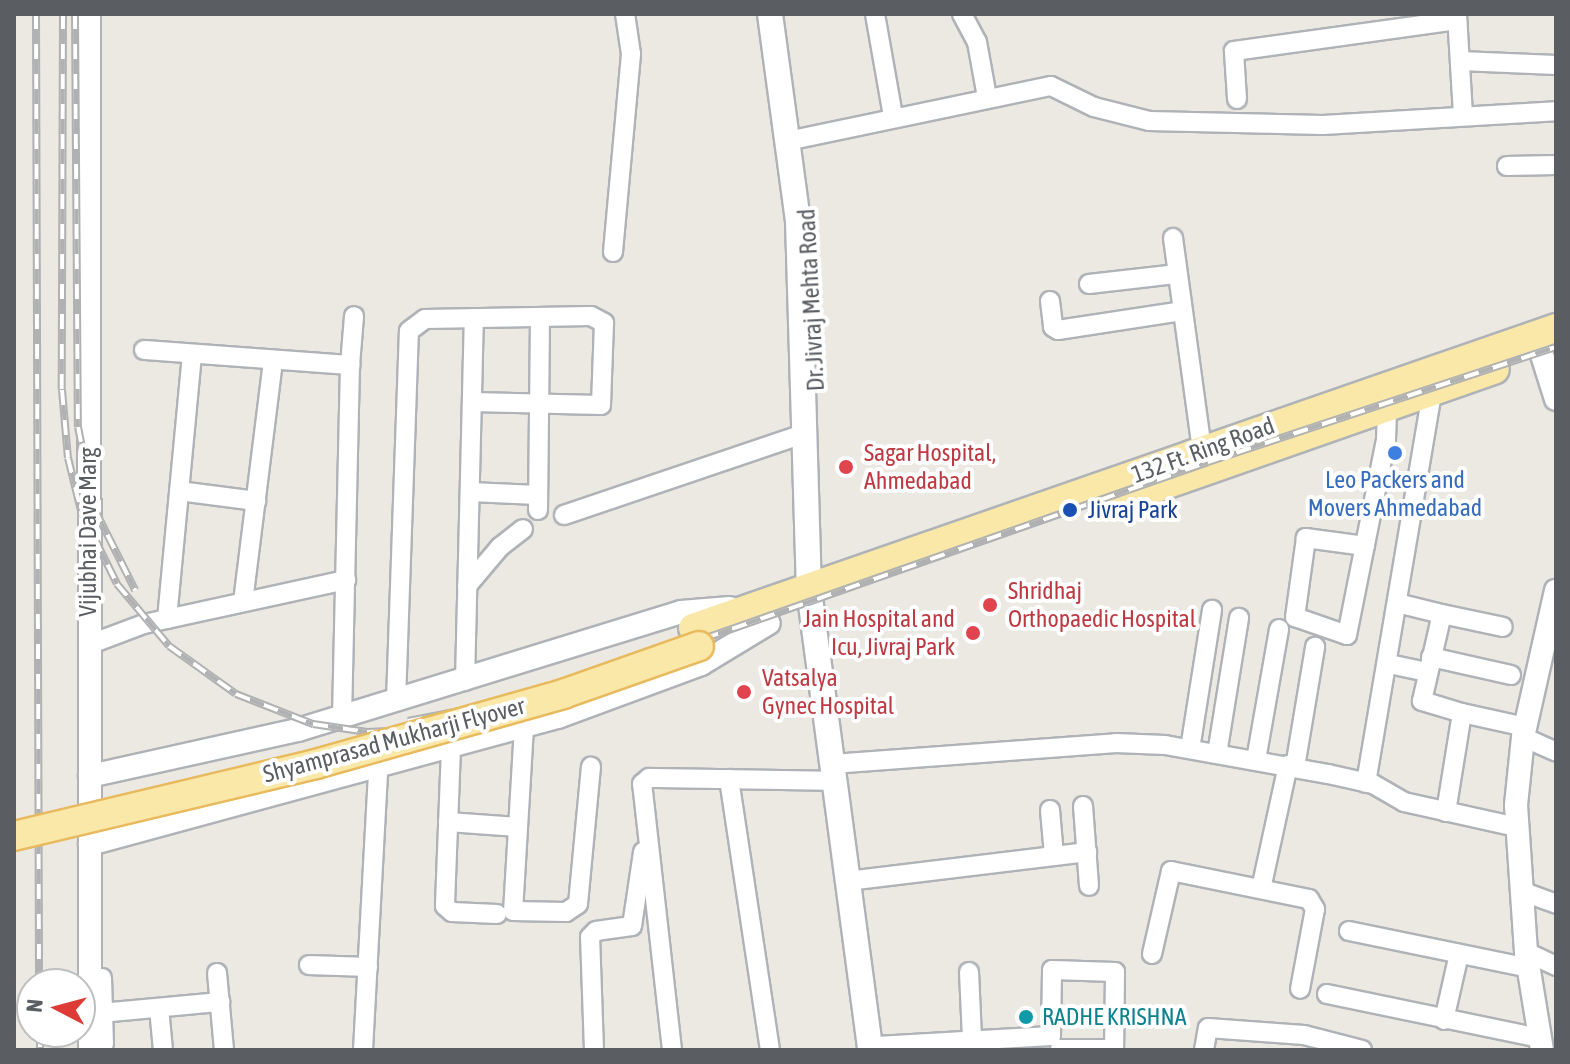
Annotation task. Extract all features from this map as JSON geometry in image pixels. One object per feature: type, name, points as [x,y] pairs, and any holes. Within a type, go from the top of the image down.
[{"type":"main road","points":[[770,14],[798,221],[806,433],[817,598],[875,1049]]},
{"type":"main road","name":"Dr. Jivraj Mehta Road","points":[[780,14],[807,214],[817,598]]},
{"type":"main road","name":"132 Ft. Ring Road","points":[[817,598],[1202,451],[1548,341]]},
{"type":"main road","name":"132 Ft. Ring Road","points":[[765,614],[1387,408],[1432,392],[1548,341]]},
{"type":"main road","name":"Shyamprasad Mukharji Flyover","points":[[14,817],[327,742],[696,637],[765,614]]},
{"type":"main road","name":"Shyamprasad Mukharji Flyover","points":[[14,836],[316,764],[563,694],[696,637]]},
{"type":"main road","points":[[837,769],[856,880],[875,1049]]},
{"type":"street","name":"Vijubhai Dave Marg","points":[[89,14],[88,645],[94,968]]},
{"type":"street","points":[[613,252],[631,54],[625,14]]},
{"type":"street","points":[[875,14],[893,116]]},
{"type":"street","points":[[962,14],[977,42],[987,97]]},
{"type":"street","points":[[1237,99],[1234,51],[1457,17],[1463,114]]},
{"type":"street","points":[[1460,61],[1556,65]]},
{"type":"street","points":[[797,139],[893,116],[1051,86],[1094,107],[1149,121],[1323,125],[1463,114],[1556,111]]},
{"type":"street","points":[[1507,166],[1556,165]]},
{"type":"street","points":[[1173,238],[1202,451]]},
{"type":"street","points":[[1089,284],[1177,274]]},
{"type":"street","points":[[1050,301],[1053,327],[1058,330],[1182,311]]},
{"type":"street","points":[[342,717],[350,365],[354,316]]},
{"type":"street","points":[[396,701],[406,342],[409,331],[425,319],[591,316],[604,323],[604,398],[594,407],[472,402]]},
{"type":"street","points":[[470,492],[538,503],[540,317]]},
{"type":"street","points":[[465,681],[474,318]]},
{"type":"street","points":[[1548,341],[1556,399]]},
{"type":"street","points":[[144,350],[350,365]]},
{"type":"street","points":[[167,619],[192,354]]},
{"type":"street","points":[[243,602],[273,360]]},
{"type":"street","points":[[1366,783],[1389,664],[1432,392]]},
{"type":"street","points":[[1365,546],[1306,538],[1295,617],[1347,635],[1365,546],[1387,408]]},
{"type":"street","points":[[564,515],[806,433]]},
{"type":"street","points":[[179,491],[256,501]]},
{"type":"street","points":[[467,586],[500,547],[523,529]]},
{"type":"street","points":[[88,645],[167,619],[346,580]]},
{"type":"street","points":[[1327,994],[1533,1044],[1517,827],[1524,732],[1552,626],[1556,591]]},
{"type":"street","points":[[1397,603],[1503,627]]},
{"type":"street","points":[[1190,749],[1212,610]]},
{"type":"street","points":[[90,776],[342,717],[681,612],[765,614]]},
{"type":"street","points":[[90,844],[378,769],[524,727],[701,664],[765,614]]},
{"type":"street","points":[[1442,614],[1422,701],[1524,732],[1556,752]]},
{"type":"street","points":[[1217,754],[1239,618]]},
{"type":"street","points":[[1256,760],[1279,629]]},
{"type":"street","points":[[1261,889],[1291,766],[1315,647]]},
{"type":"street","points":[[1389,664],[1430,664],[1511,675]]},
{"type":"street","points":[[1446,812],[1462,713]]},
{"type":"street","points":[[524,727],[513,911],[572,911],[578,904],[591,767]]},
{"type":"street","points":[[672,1050],[645,779],[729,779],[1116,743],[1190,749],[1291,766],[1366,783],[1404,802],[1517,827]]},
{"type":"street","points":[[451,748],[445,906],[452,912],[497,914]]},
{"type":"street","points":[[363,1050],[378,769]]},
{"type":"street","points":[[729,779],[770,1050]]},
{"type":"street","points":[[1083,806],[1089,886]]},
{"type":"street","points":[[1050,810],[1054,856]]},
{"type":"street","points":[[594,1050],[590,937],[596,931],[633,924],[647,821]]},
{"type":"street","points":[[448,822],[518,827]]},
{"type":"street","points":[[856,880],[1087,852]]},
{"type":"street","points":[[1152,954],[1171,871],[1261,889],[1314,902],[1300,989]]},
{"type":"street","points":[[1521,891],[1556,904]]},
{"type":"street","points":[[1349,931],[1459,954],[1528,960],[1556,966]]},
{"type":"street","points":[[1444,1020],[1459,954]]},
{"type":"street","points":[[309,965],[368,967]]},
{"type":"street","points":[[875,1049],[976,1043],[1114,1049],[1115,972],[1052,970],[1057,1045]]},
{"type":"street","points":[[969,972],[976,1043]]},
{"type":"street","points":[[217,973],[224,1050]]},
{"type":"street","points":[[102,978],[96,1013],[220,1002]]},
{"type":"street","points":[[159,1008],[163,1050]]},
{"type":"street","name":"Vijubhai Dave Marg","points":[[96,1013],[97,1047]]},
{"type":"street","points":[[1204,1050],[1208,1028],[1304,1035],[1362,1050]]},
{"type":"railway","points":[[36,14],[39,968]]},
{"type":"railway","points":[[63,14],[62,390],[68,458],[81,511],[117,584],[169,646],[236,694],[313,724],[367,732],[449,728],[1208,462],[1556,347]]},
{"type":"railway","points":[[75,14],[78,427],[94,508],[135,590]]},
{"type":"railway","points":[[408,721],[474,708]]},
{"type":"place","name":"Leo Packers and Movers Ahmedabad","points":[[1395,453]]},
{"type":"place","name":"Sagar Hospital, Ahmedabad","points":[[846,467]]},
{"type":"place","name":"Jivraj Park","points":[[1070,510]]},
{"type":"place","name":"Shridhaj Orthopaedic Hospital","points":[[990,605]]},
{"type":"place","name":"Jain Hospital and Icu, Jivraj Park","points":[[973,633]]},
{"type":"place","name":"Vatsalya Gynec Hospital","points":[[744,692]]},
{"type":"place","name":"RADHE KRISHNA","points":[[1026,1017]]}]
